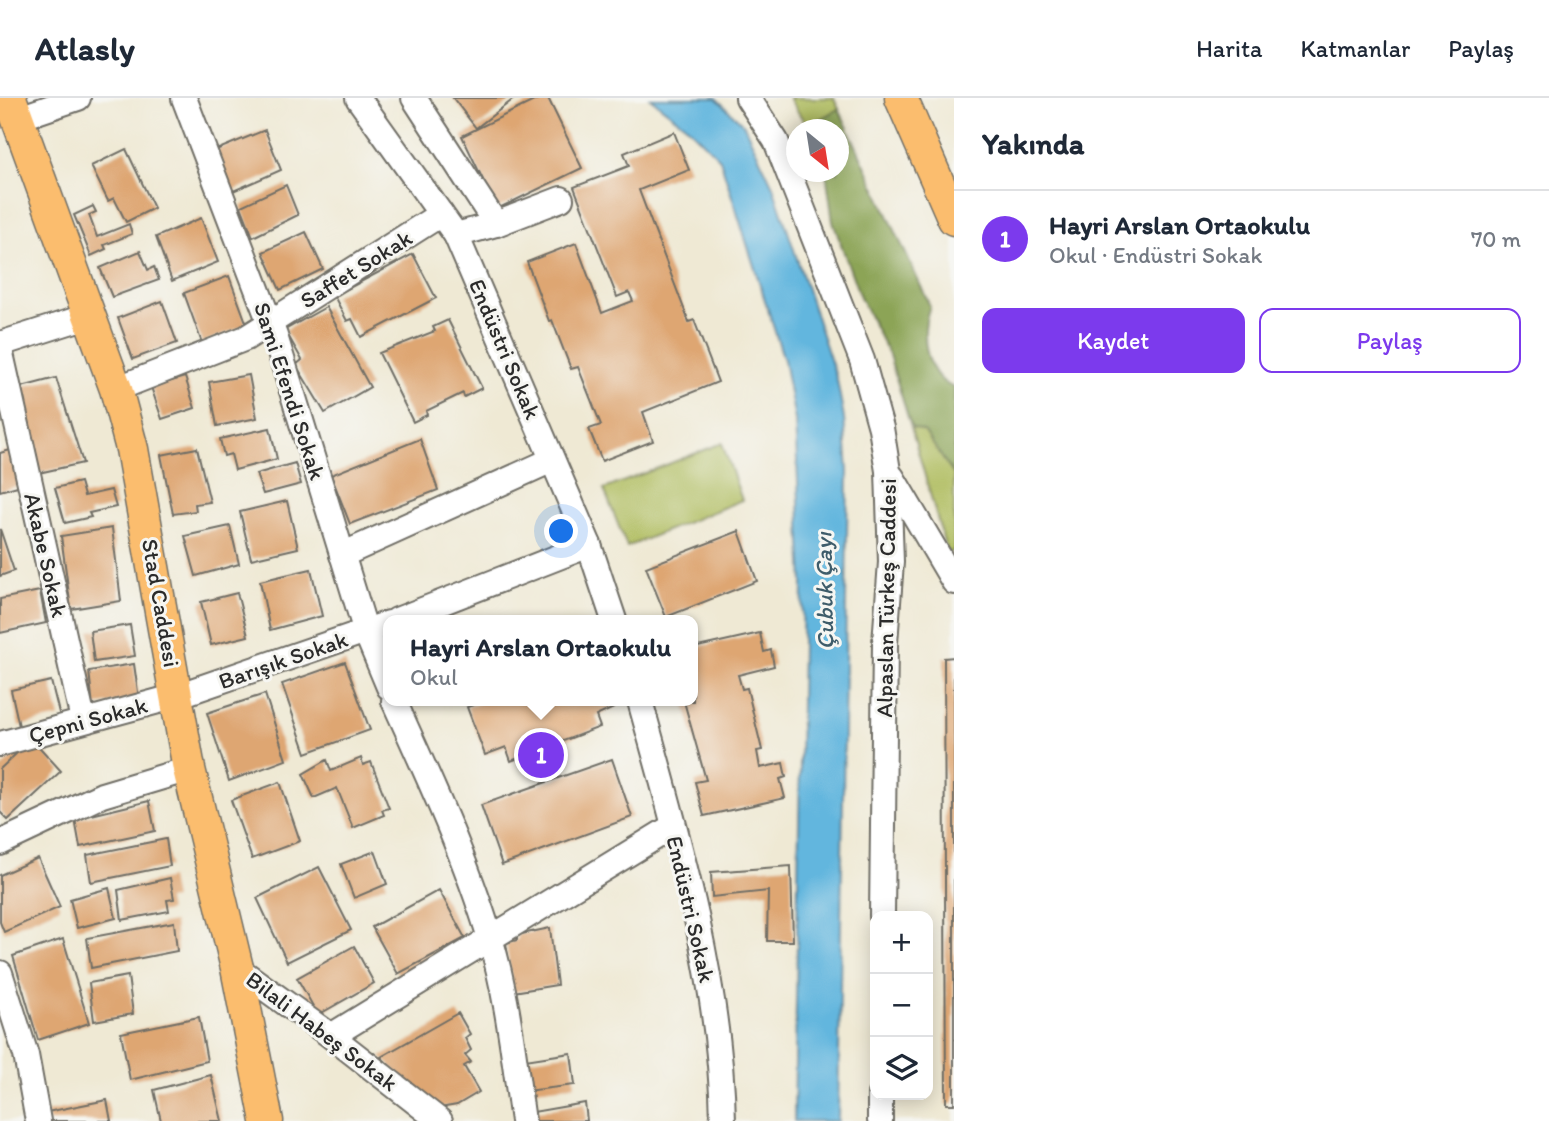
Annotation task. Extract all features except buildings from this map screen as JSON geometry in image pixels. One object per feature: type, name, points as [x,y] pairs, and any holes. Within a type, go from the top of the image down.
[{"type":"main road","points":[[901,98],[952,207]]},
{"type":"main road","name":"Stad Caddesi","points":[[14,108],[116,389],[142,497],[189,769],[237,968],[267,1121]]},
{"type":"street","points":[[14,108],[78,98]]},
{"type":"street","name":"Sami Efendi Sokak","points":[[184,98],[269,324],[342,555],[377,628],[383,658]]},
{"type":"street","name":"Endüstri Sokak","points":[[358,98],[456,235],[589,545],[612,615]]},
{"type":"street","points":[[414,98],[496,224]]},
{"type":"street","name":"Alpaslan Türkeş Caddesi","points":[[748,98],[776,141],[862,360],[881,429],[888,471],[891,562],[885,643],[882,911]]},
{"type":"street","points":[[456,235],[496,224],[561,199]]},
{"type":"street","name":"Saffet Sokak","points":[[116,389],[246,338],[441,215]]},
{"type":"street","points":[[0,347],[90,315]]},
{"type":"street","name":"Akabe Sokak","points":[[0,347],[83,720]]},
{"type":"street","points":[[342,555],[552,460]]},
{"type":"street","points":[[888,471],[954,582]]},
{"type":"street","points":[[410,615],[589,545]]},
{"type":"street","name":"Barışık Sokak","points":[[177,696],[377,628]]},
{"type":"street","name":"Çepni Sokak","points":[[0,744],[177,696]]},
{"type":"street","points":[[396,706],[451,829],[490,939],[508,1018],[523,1121]]},
{"type":"street","name":"Endüstri Sokak","points":[[641,706],[702,945],[722,1063],[723,1121]]},
{"type":"street","points":[[0,843],[102,795],[189,769]]},
{"type":"street","points":[[331,1035],[672,827]]},
{"type":"street","name":"Bilali Habeş Sokak","points":[[237,968],[331,1035],[440,1121]]},
{"type":"street","points":[[0,974],[26,1055],[38,1121]]},
{"type":"street","points":[[880,1100],[880,1121]]},
{"type":"green space","points":[[789,98],[834,98],[839,109],[820,119],[802,119]]},
{"type":"green space","points":[[839,109],[844,119],[820,119]]},
{"type":"green space","points":[[849,131],[930,306],[925,328],[927,352],[936,374],[954,388],[954,475],[924,431],[911,427],[889,355],[860,297],[833,222],[827,182],[849,182]]},
{"type":"green space","points":[[911,427],[924,431],[954,475],[954,551],[947,553]]},
{"type":"green space","points":[[722,443],[742,500],[627,547],[604,489]]},
{"type":"water","name":"Çubuk Çayı","points":[[650,98],[716,98],[744,125],[773,186],[837,380],[844,418],[848,471],[838,1121],[794,1121],[803,583],[795,420],[784,360],[720,159],[689,128]]},
{"type":"place","name":"Hayri Arslan Ortaokulu","points":[[541,755]]}]
